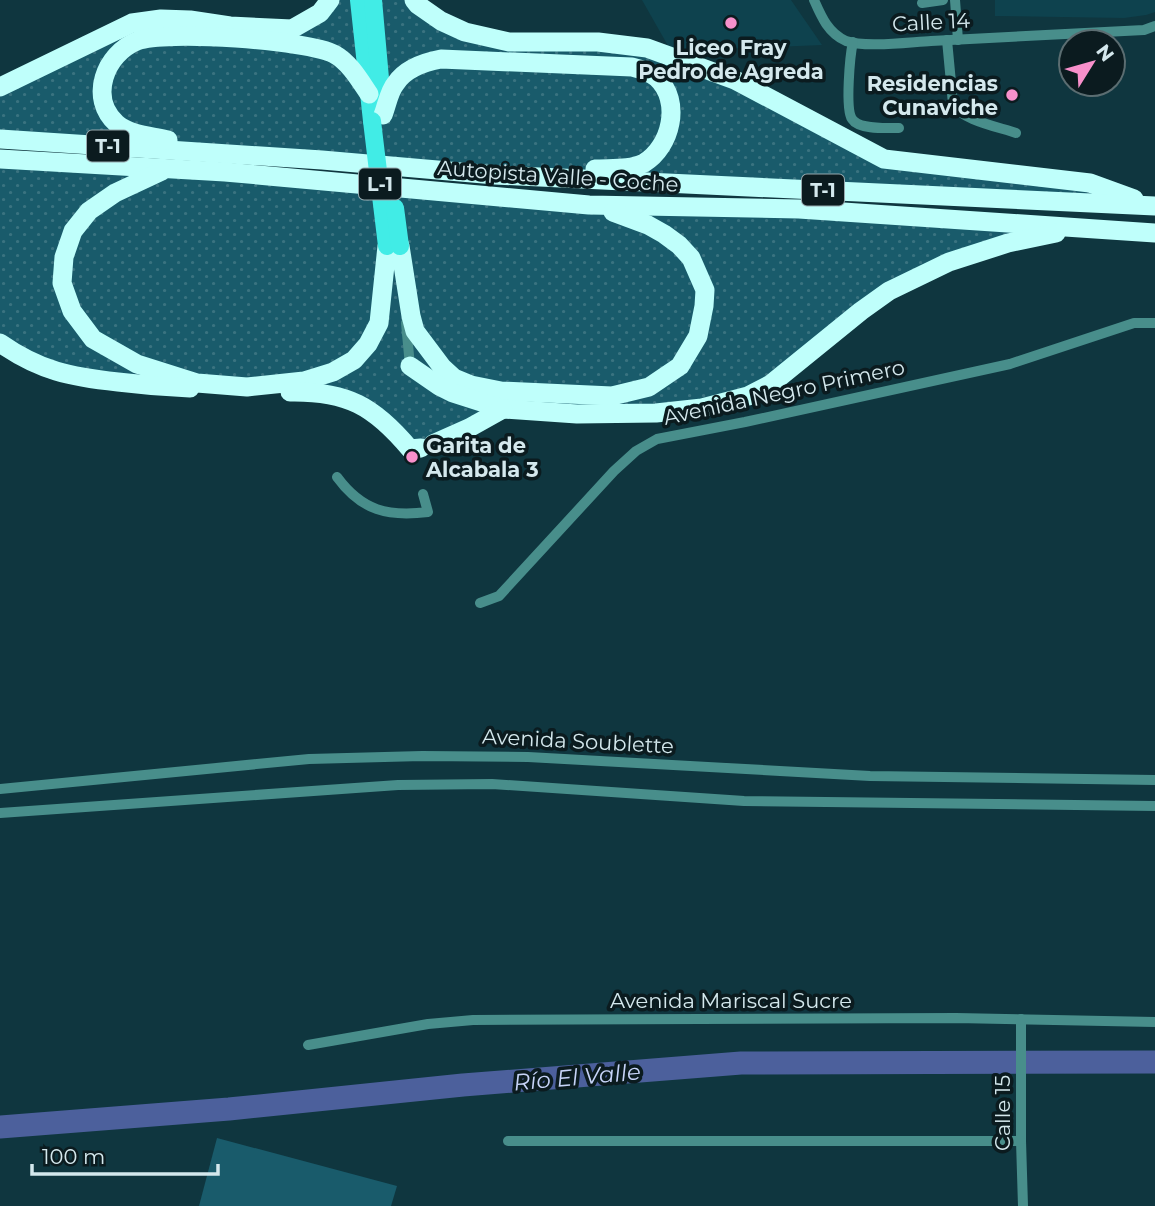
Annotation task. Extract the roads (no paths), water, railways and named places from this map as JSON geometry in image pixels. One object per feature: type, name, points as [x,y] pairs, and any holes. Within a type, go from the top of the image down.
[{"type":"highway","points":[[0,88],[132,23],[162,19],[190,20],[230,26],[292,29],[320,13],[330,0]]},
{"type":"highway","points":[[414,0],[441,22],[465,32],[509,42],[598,42],[647,48],[735,79],[884,159],[1090,183],[1153,206]]},
{"type":"highway","points":[[217,152],[127,130],[117,124],[103,103],[101,89],[110,64],[117,54],[138,40],[181,35],[280,42],[320,48],[341,58],[369,94]]},
{"type":"highway","points":[[380,120],[395,84],[426,61],[441,59],[632,67],[646,71],[658,79],[665,89],[671,112],[670,128],[657,153],[635,167],[495,175]]},
{"type":"highway","name":"Autopista Valle - Coche","points":[[0,139],[217,152],[495,175],[1153,206]]},
{"type":"highway","name":"Autopista Valle - Coche","points":[[0,159],[239,174],[589,205],[799,209],[1155,233]]},
{"type":"highway","points":[[166,170],[115,193],[89,211],[73,232],[64,257],[62,283],[72,311],[93,339],[138,364],[197,383],[247,387],[304,381],[333,372],[354,360],[368,344],[379,323],[394,246]]},
{"type":"highway","points":[[394,246],[415,331],[442,367],[454,378],[471,385],[501,391],[612,396],[649,387],[680,366],[698,336],[705,290],[691,258],[664,234],[620,213],[589,205]]},
{"type":"highway","points":[[410,366],[453,393],[503,409],[578,414],[691,411],[748,396],[771,384],[889,291],[949,262],[999,246],[1084,228]]},
{"type":"highway","points":[[0,343],[52,370],[86,379],[157,387],[333,394],[361,405],[390,429],[421,447],[469,428],[503,409]]},
{"type":"main road","name":"L-1","points":[[359,0],[369,94],[380,120]]},
{"type":"main road","name":"L-1","points":[[373,0],[380,120],[394,246]]},
{"type":"street","points":[[814,0],[827,26],[836,35],[853,42],[849,82],[852,119],[870,128],[899,128]]},
{"type":"street","points":[[922,2],[943,0]]},
{"type":"street","points":[[955,0],[952,40],[953,104],[956,110],[966,116],[1016,133]]},
{"type":"street","name":"Calle 14","points":[[853,42],[877,44],[1144,30],[1155,26]]},
{"type":"street","name":"L-1","points":[[394,246],[410,366]]},
{"type":"street","name":"Avenida Negro Primero","points":[[480,603],[499,596],[614,471],[636,451],[657,439],[1010,364],[1134,323],[1155,323]]},
{"type":"street","points":[[337,477],[356,498],[391,514],[428,512],[423,494]]},
{"type":"street","name":"Avenida Soublette","points":[[0,789],[309,759],[422,756],[528,757],[870,776],[1155,780]]},
{"type":"street","points":[[0,813],[453,783],[744,801],[1155,806]]},
{"type":"street","name":"Avenida Mariscal Sucre","points":[[308,1045],[428,1024],[473,1020],[928,1018],[1155,1022]]},
{"type":"street","name":"Calle 15","points":[[1021,1020],[1023,1206]]},
{"type":"street","points":[[508,1141],[1021,1141]]},
{"type":"waterway","name":"Río El Valle","points":[[0,1127],[741,1063],[1155,1062]]},
{"type":"place","name":"Liceo Fray Pedro de Agreda","points":[[731,23]]},
{"type":"place","name":"Residencias Cunaviche","points":[[1012,95]]},
{"type":"place","name":"Garita de Alcabala 3","points":[[412,457]]}]
